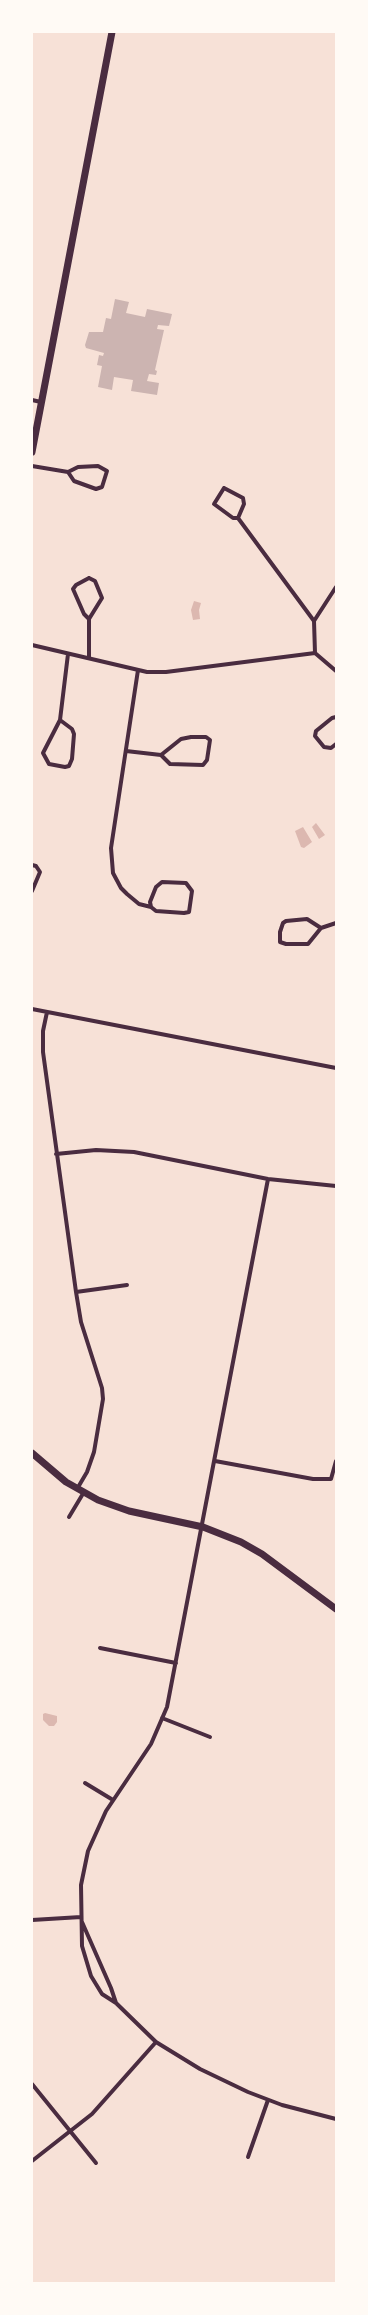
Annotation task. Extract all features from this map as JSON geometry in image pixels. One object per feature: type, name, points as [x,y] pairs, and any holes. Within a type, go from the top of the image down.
[{"type":"street","points":[[32,452],[112,32]]},
{"type":"street","points":[[32,400],[41,402]]},
{"type":"street","points":[[32,466],[68,472],[78,466],[98,466],[107,471],[102,487],[96,489],[74,481],[68,472]]},
{"type":"street","points":[[238,518],[244,504],[243,498],[224,488],[214,504],[234,518],[238,518],[314,621],[315,653],[336,671]]},
{"type":"street","points":[[89,619],[84,614],[73,588],[76,585],[93,578],[102,598],[89,619],[89,658]]},
{"type":"street","points":[[314,621],[336,587]]},
{"type":"street","points":[[32,645],[138,670],[166,672],[315,653]]},
{"type":"street","points":[[60,720],[72,729],[74,734],[72,759],[69,766],[65,767],[48,764],[43,753],[60,720],[68,654]]},
{"type":"street","points":[[138,670],[111,848],[112,865],[121,888],[139,904],[151,907],[156,911],[189,912],[192,891],[190,886],[186,883],[162,882],[156,887],[150,902],[151,907]]},
{"type":"street","points":[[336,717],[332,718],[316,731],[315,736],[324,747],[331,748],[336,744]]},
{"type":"street","points":[[126,751],[161,755],[170,764],[200,766],[207,760],[211,743],[206,737],[185,738],[161,755]]},
{"type":"street","points":[[32,865],[36,866],[40,872],[32,891]]},
{"type":"street","points":[[321,928],[307,919],[286,921],[281,926],[279,939],[282,944],[306,946],[321,928],[336,923]]},
{"type":"street","points":[[32,1009],[336,1068]]},
{"type":"street","points":[[47,1012],[42,1042],[56,1154],[81,1322],[102,1388],[103,1399],[94,1452],[81,1490],[69,1517]]},
{"type":"street","points":[[56,1154],[96,1150],[134,1152],[268,1179],[336,1186]]},
{"type":"street","points":[[268,1179],[203,1527],[167,1706],[151,1744],[113,1800],[95,1831],[84,1865],[81,1885],[82,1946],[89,1971],[102,1994],[116,2003],[156,2042],[222,2081],[268,2100],[336,2119]]},
{"type":"street","points":[[76,1292],[128,1285]]},
{"type":"street","points":[[32,1453],[44,1465],[98,1500],[129,1511],[203,1527],[240,1542],[262,1554],[336,1609]]},
{"type":"street","points":[[215,1462],[313,1479],[331,1479],[336,1461]]},
{"type":"street","points":[[100,1648],[176,1663]]},
{"type":"street","points":[[162,1718],[210,1737]]},
{"type":"street","points":[[85,1783],[113,1800]]},
{"type":"street","points":[[32,1920],[81,1917]]},
{"type":"street","points":[[81,1917],[116,2003]]},
{"type":"street","points":[[32,2162],[72,2132],[117,2088],[156,2042]]},
{"type":"street","points":[[32,2084],[96,2163]]},
{"type":"street","points":[[248,2157],[268,2100]]},
{"type":"shaded area","points":[[194,601],[201,603],[199,610],[200,619],[193,620],[191,610]]},
{"type":"shaded area","points":[[316,823],[325,835],[319,839],[312,827]]},
{"type":"shaded area","points":[[303,827],[312,842],[304,848],[301,847],[295,831]]},
{"type":"shaded area","points":[[45,1713],[57,1716],[57,1722],[54,1726],[49,1726],[43,1720],[43,1714]]},
{"type":"building","points":[[115,299],[129,302],[126,313],[145,317],[147,309],[172,314],[169,326],[158,325],[157,329],[164,330],[155,370],[157,371],[156,375],[149,374],[147,381],[159,383],[157,395],[131,391],[133,380],[114,377],[112,390],[98,387],[102,366],[97,365],[99,355],[103,356],[104,353],[86,348],[85,345],[89,332],[103,332],[106,318],[111,319]]}]
